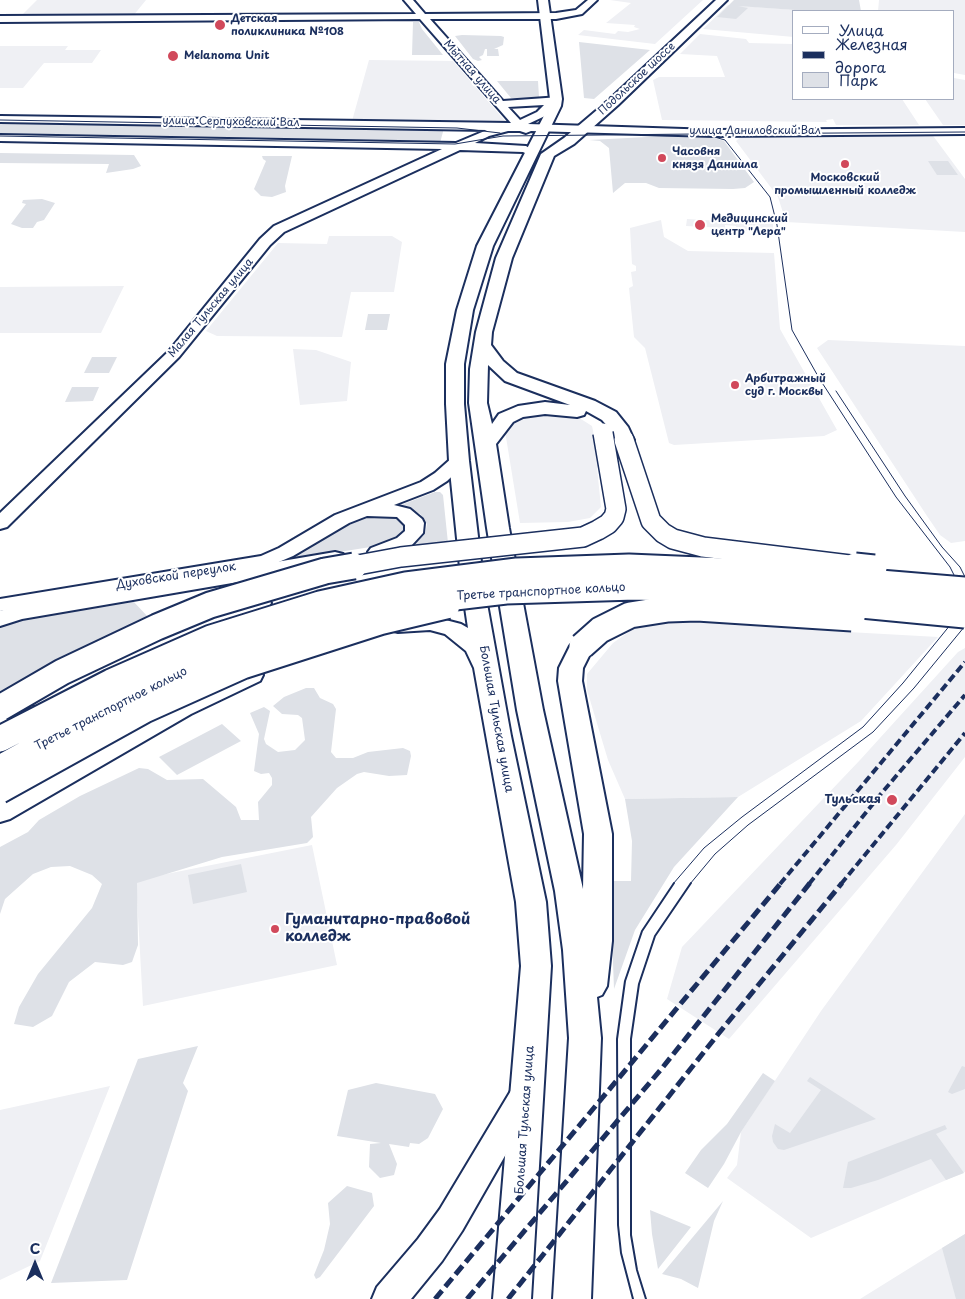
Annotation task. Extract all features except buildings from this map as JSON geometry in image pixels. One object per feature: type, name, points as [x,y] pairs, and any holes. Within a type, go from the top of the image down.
[{"type":"main road","name":"Мытная улица","points":[[408,0],[520,126],[539,136],[548,154]]},
{"type":"main road","points":[[0,19],[424,17],[544,9],[574,14],[593,0]]},
{"type":"main road","name":"Подольское шоссе","points":[[548,154],[568,141],[614,102],[722,0]]},
{"type":"main road","points":[[544,9],[555,100]]},
{"type":"main road","points":[[500,104],[555,100]]},
{"type":"main road","points":[[458,146],[506,127],[520,126],[537,117],[555,100]]},
{"type":"main road","name":"Большая Тульская улица","points":[[512,1299],[536,966],[532,911],[473,587],[459,461],[455,404],[455,364],[465,310],[485,246],[555,106],[555,100]]},
{"type":"main road","name":"улица Серпуховский Вал","points":[[0,119],[506,127]]},
{"type":"main road","points":[[458,146],[462,141],[462,126]]},
{"type":"main road","name":"улица Даниловский Вал","points":[[539,136],[567,135],[580,130],[715,133],[965,131]]},
{"type":"main road","points":[[458,146],[539,136],[568,141],[593,138],[715,133]]},
{"type":"main road","name":"улица Серпуховский Вал","points":[[0,138],[458,146]]},
{"type":"main road","points":[[458,146],[516,147],[526,149],[532,153]]},
{"type":"main road","name":"Малая Тульская улица","points":[[0,524],[174,354],[265,242],[279,229],[458,146]]},
{"type":"main road","points":[[548,154],[516,226],[493,294],[482,345],[478,403],[530,710],[569,891],[578,950],[585,1038]]},
{"type":"main road","points":[[482,345],[497,366],[511,377],[572,405],[609,416],[618,427],[651,521],[659,530],[673,539],[703,547],[830,561],[965,582]]},
{"type":"main road","points":[[0,706],[62,672],[156,627],[210,605],[325,571],[401,557],[583,537],[608,524],[614,517],[616,509],[603,433],[596,421],[572,405],[518,412],[506,418],[486,444]]},
{"type":"main road","points":[[342,519],[427,486],[441,477],[459,461]]},
{"type":"main road","points":[[342,519],[384,510],[403,513],[411,518],[416,528],[411,537],[394,547],[378,552]]},
{"type":"main road","name":"Духовской переулок","points":[[0,605],[246,565],[286,552],[342,519]]},
{"type":"main road","points":[[0,619],[17,613],[397,550],[434,554],[451,561],[462,571],[473,587]]},
{"type":"main road","points":[[0,706],[39,696],[194,626],[260,603],[353,579],[414,567],[458,561],[543,556],[633,556],[720,564],[806,576]]},
{"type":"main road","name":"Третье транспортное кольцо","points":[[0,739],[111,682],[212,638],[320,604],[406,585],[517,571],[620,567],[695,569],[806,576],[965,590]]},
{"type":"main road","name":"Третье транспортное кольцо","points":[[0,768],[125,699],[176,674],[275,637],[336,619],[413,602],[458,596],[569,588],[635,587],[695,589],[965,615]]},
{"type":"main road","points":[[0,792],[146,711],[244,667],[391,621],[458,605],[569,588]]},
{"type":"main road","points":[[572,1299],[585,1038],[597,941],[598,834],[570,681],[571,668],[582,646],[600,630],[614,622],[630,615],[668,608],[697,608],[796,616],[965,623]]},
{"type":"main road","points":[[0,812],[182,708],[259,672],[327,645],[376,630],[406,623],[442,625],[460,633],[476,648],[488,674]]},
{"type":"main road","points":[[389,1299],[430,1250],[451,1220],[528,1089]]},
{"type":"shaded area","points":[[37,0],[146,0],[133,16],[19,18]]},
{"type":"shaded area","points":[[610,0],[703,0],[655,44],[578,35],[584,30],[615,34],[618,31],[628,32],[640,29],[634,27],[635,25],[606,23],[631,3]]},
{"type":"shaded area","points":[[879,0],[965,0],[965,75],[955,73],[955,10],[878,10]]},
{"type":"shaded area","points":[[728,5],[796,10],[792,10],[792,37],[703,29]]},
{"type":"shaded area","points":[[700,34],[746,39],[749,43],[792,44],[792,100],[903,100],[919,125],[836,125],[833,119],[826,120],[827,122],[662,120],[653,80],[659,77],[725,77],[717,56],[680,54]]},
{"type":"shaded area","points":[[0,46],[68,46],[65,50],[101,50],[92,63],[44,63],[23,88],[0,88]]},
{"type":"shaded area","points":[[369,60],[453,61],[506,122],[354,122],[352,121]]},
{"type":"shaded area","points":[[955,78],[965,80],[965,125],[943,125],[926,100],[955,100]]},
{"type":"shaded area","points":[[931,133],[965,179],[965,232],[786,222],[778,197],[736,141],[741,137],[750,136]]},
{"type":"shaded area","points":[[687,219],[773,224],[773,232],[736,230],[736,226],[725,225],[725,228],[686,226]]},
{"type":"shaded area","points":[[661,220],[664,237],[688,251],[774,253],[780,329],[837,430],[824,436],[674,445],[669,443],[645,348],[634,337],[629,288],[633,286],[631,272],[636,271],[636,266],[632,264],[630,228]]},
{"type":"shaded area","points":[[329,236],[392,236],[402,242],[394,292],[351,292],[342,337],[217,336],[206,331],[278,243],[327,244]]},
{"type":"shaded area","points":[[124,286],[101,333],[0,333],[0,287]]},
{"type":"shaded area","points":[[828,340],[965,346],[965,541],[951,543],[940,535],[927,516],[817,348]]},
{"type":"shaded area","points":[[293,349],[316,350],[351,362],[347,401],[300,405]]},
{"type":"shaded area","points":[[528,413],[573,414],[592,426],[600,462],[597,468],[601,507],[590,518],[568,522],[520,523],[505,431],[508,423]]},
{"type":"shaded area","points":[[689,619],[830,631],[938,637],[861,721],[738,797],[625,799],[608,760],[587,690],[587,674],[613,643],[633,629],[663,621]]},
{"type":"shaded area","points":[[965,648],[965,757],[896,845],[729,1039],[667,999],[682,947],[860,760],[958,652]]},
{"type":"shaded area","points":[[965,814],[965,1172],[811,1238],[727,1178],[737,1165],[741,1132],[821,1011]]},
{"type":"shaded area","points":[[312,845],[337,965],[143,1006],[136,880]]},
{"type":"shaded area","points":[[110,1086],[40,1261],[0,1280],[0,1110]]},
{"type":"shaded area","points":[[965,1234],[965,1299],[860,1299],[942,1248]]},
{"type":"green space","points":[[734,0],[859,0],[861,10],[795,10],[738,6],[748,8],[736,19],[717,17]]},
{"type":"green space","points":[[413,22],[419,22],[422,29],[443,55],[412,55]]},
{"type":"green space","points":[[455,36],[504,37],[503,45],[494,49],[498,49],[499,56],[487,56],[487,49],[485,49],[483,55],[479,57],[482,60],[473,59]]},
{"type":"green space","points":[[579,42],[650,50],[594,99],[584,98]]},
{"type":"green space","points":[[497,81],[538,81],[539,97],[536,99],[511,98]]},
{"type":"green space","points":[[0,123],[444,128],[440,143],[0,135]]},
{"type":"green space","points":[[686,135],[712,137],[724,141],[754,182],[745,188],[733,189],[659,188],[646,183],[625,183],[613,193],[609,148],[600,141],[589,140]]},
{"type":"green space","points":[[0,153],[134,155],[141,166],[106,173],[109,164],[0,163]]},
{"type":"green space","points":[[262,156],[292,156],[285,186],[286,192],[272,197],[261,196],[254,189],[266,161]]},
{"type":"green space","points":[[928,161],[948,161],[958,175],[937,175]]},
{"type":"green space","points":[[42,199],[55,203],[44,220],[37,222],[33,228],[22,228],[11,224],[26,204],[22,203],[23,200]]},
{"type":"green space","points":[[368,314],[390,314],[387,330],[365,330]]},
{"type":"green space","points":[[92,357],[117,357],[109,373],[84,373]]},
{"type":"green space","points":[[72,387],[99,387],[93,401],[65,402]]},
{"type":"green space","points":[[435,492],[440,492],[443,495],[448,543],[412,547],[425,534],[427,524],[420,514],[401,505]]},
{"type":"green space","points":[[376,514],[396,515],[407,521],[405,534],[383,545],[289,560],[336,529]]},
{"type":"green space","points":[[133,601],[149,618],[79,649],[0,694],[0,624]]},
{"type":"green space","points":[[306,688],[314,688],[320,698],[333,704],[336,709],[331,752],[336,758],[353,758],[368,752],[403,748],[410,751],[411,756],[407,775],[389,776],[364,772],[357,774],[337,788],[311,817],[313,837],[307,843],[222,857],[137,883],[138,945],[132,962],[123,965],[95,962],[69,982],[52,1016],[33,1027],[14,1024],[19,1007],[38,974],[92,908],[102,884],[92,875],[70,866],[51,867],[33,874],[5,899],[0,914],[0,847],[28,832],[39,820],[80,796],[139,768],[148,769],[167,780],[203,779],[236,807],[241,820],[259,820],[258,802],[272,785],[272,778],[269,773],[261,774],[254,771],[259,734],[250,713],[264,707],[270,711],[264,739],[266,744],[278,752],[295,750],[305,740],[302,718],[298,715],[282,714],[273,706],[284,697]]},
{"type":"green space","points":[[222,724],[241,741],[177,775],[159,757]]},
{"type":"green space","points":[[738,797],[674,867],[635,930],[614,989],[612,936],[614,881],[631,881],[632,841],[625,799]]},
{"type":"green space","points":[[241,864],[247,892],[193,904],[188,875]]},
{"type":"green space","points":[[198,1046],[183,1083],[188,1091],[127,1280],[51,1283],[138,1059]]},
{"type":"green space","points":[[962,1066],[965,1067],[965,1089],[952,1094],[948,1092]]},
{"type":"green space","points":[[763,1073],[775,1081],[741,1132],[724,1164],[708,1188],[685,1173],[701,1150],[727,1124]]},
{"type":"green space","points":[[810,1077],[876,1119],[784,1150],[778,1149],[773,1142],[772,1136],[775,1124],[790,1133],[821,1090],[807,1081]]},
{"type":"green space","points":[[376,1083],[435,1094],[443,1109],[428,1138],[419,1144],[410,1143],[409,1147],[389,1144],[397,1164],[394,1175],[380,1178],[369,1167],[370,1144],[381,1143],[337,1136],[348,1090]]},
{"type":"green space","points":[[945,1125],[947,1129],[936,1134],[964,1173],[946,1180],[931,1159],[878,1180],[851,1188],[843,1188],[848,1162]]},
{"type":"green space","points":[[347,1186],[372,1193],[374,1206],[320,1277],[316,1279],[314,1275],[324,1250],[330,1224],[328,1203]]},
{"type":"green space","points":[[723,1201],[714,1221],[698,1288],[681,1279],[662,1274]]},
{"type":"green space","points":[[650,1210],[691,1227],[658,1269],[652,1234]]},
{"type":"green space","points":[[965,1234],[965,1299],[956,1299],[942,1248]]},
{"type":"tram line","points":[[0,120],[457,128],[500,133]]},
{"type":"tram line","points":[[714,134],[965,132]]},
{"type":"tram line","points":[[0,136],[455,144],[503,136],[690,134]]},
{"type":"tram line","points":[[673,884],[704,848],[742,817],[863,727],[903,683],[964,608],[958,583],[950,567],[896,497],[819,378],[792,330],[777,225],[770,197],[725,140],[711,136],[690,134]]},
{"type":"tram line","points":[[690,134],[697,134]]},
{"type":"tram line","points":[[836,391],[905,496],[942,547],[960,567],[965,577]]},
{"type":"tram line","points":[[690,884],[715,854],[748,825],[873,732],[914,688],[965,626]]},
{"type":"tram line","points":[[633,1299],[621,1253],[618,1225],[617,1039],[625,981],[642,931],[674,883]]},
{"type":"tram line","points":[[646,1299],[637,1270],[631,1235],[631,1039],[639,984],[655,936],[691,883]]},
{"type":"railway","points":[[780,884],[965,662]]},
{"type":"railway","points":[[809,884],[880,795],[965,695]]},
{"type":"railway","points":[[841,884],[965,733]]},
{"type":"railway","points":[[435,1299],[781,883]]},
{"type":"railway","points":[[467,1299],[663,1067],[810,883]]},
{"type":"railway","points":[[508,1299],[719,1033],[842,883]]},
{"type":"place","name":"Детская поликлиника №108","points":[[220,25]]},
{"type":"place","name":"Melanoma Unit","points":[[173,56]]},
{"type":"place","name":"Часовня князя Даниила","points":[[662,158]]},
{"type":"place","name":"Московский промышленный колледж","points":[[845,164]]},
{"type":"place","name":"Медицинский центр \"Лера\"","points":[[700,225]]},
{"type":"place","name":"Арбитражный суд г. Москвы","points":[[735,385]]},
{"type":"place","name":"Тульская","points":[[892,800]]},
{"type":"place","name":"Гуманитарно-правовой колледж","points":[[275,929]]}]
